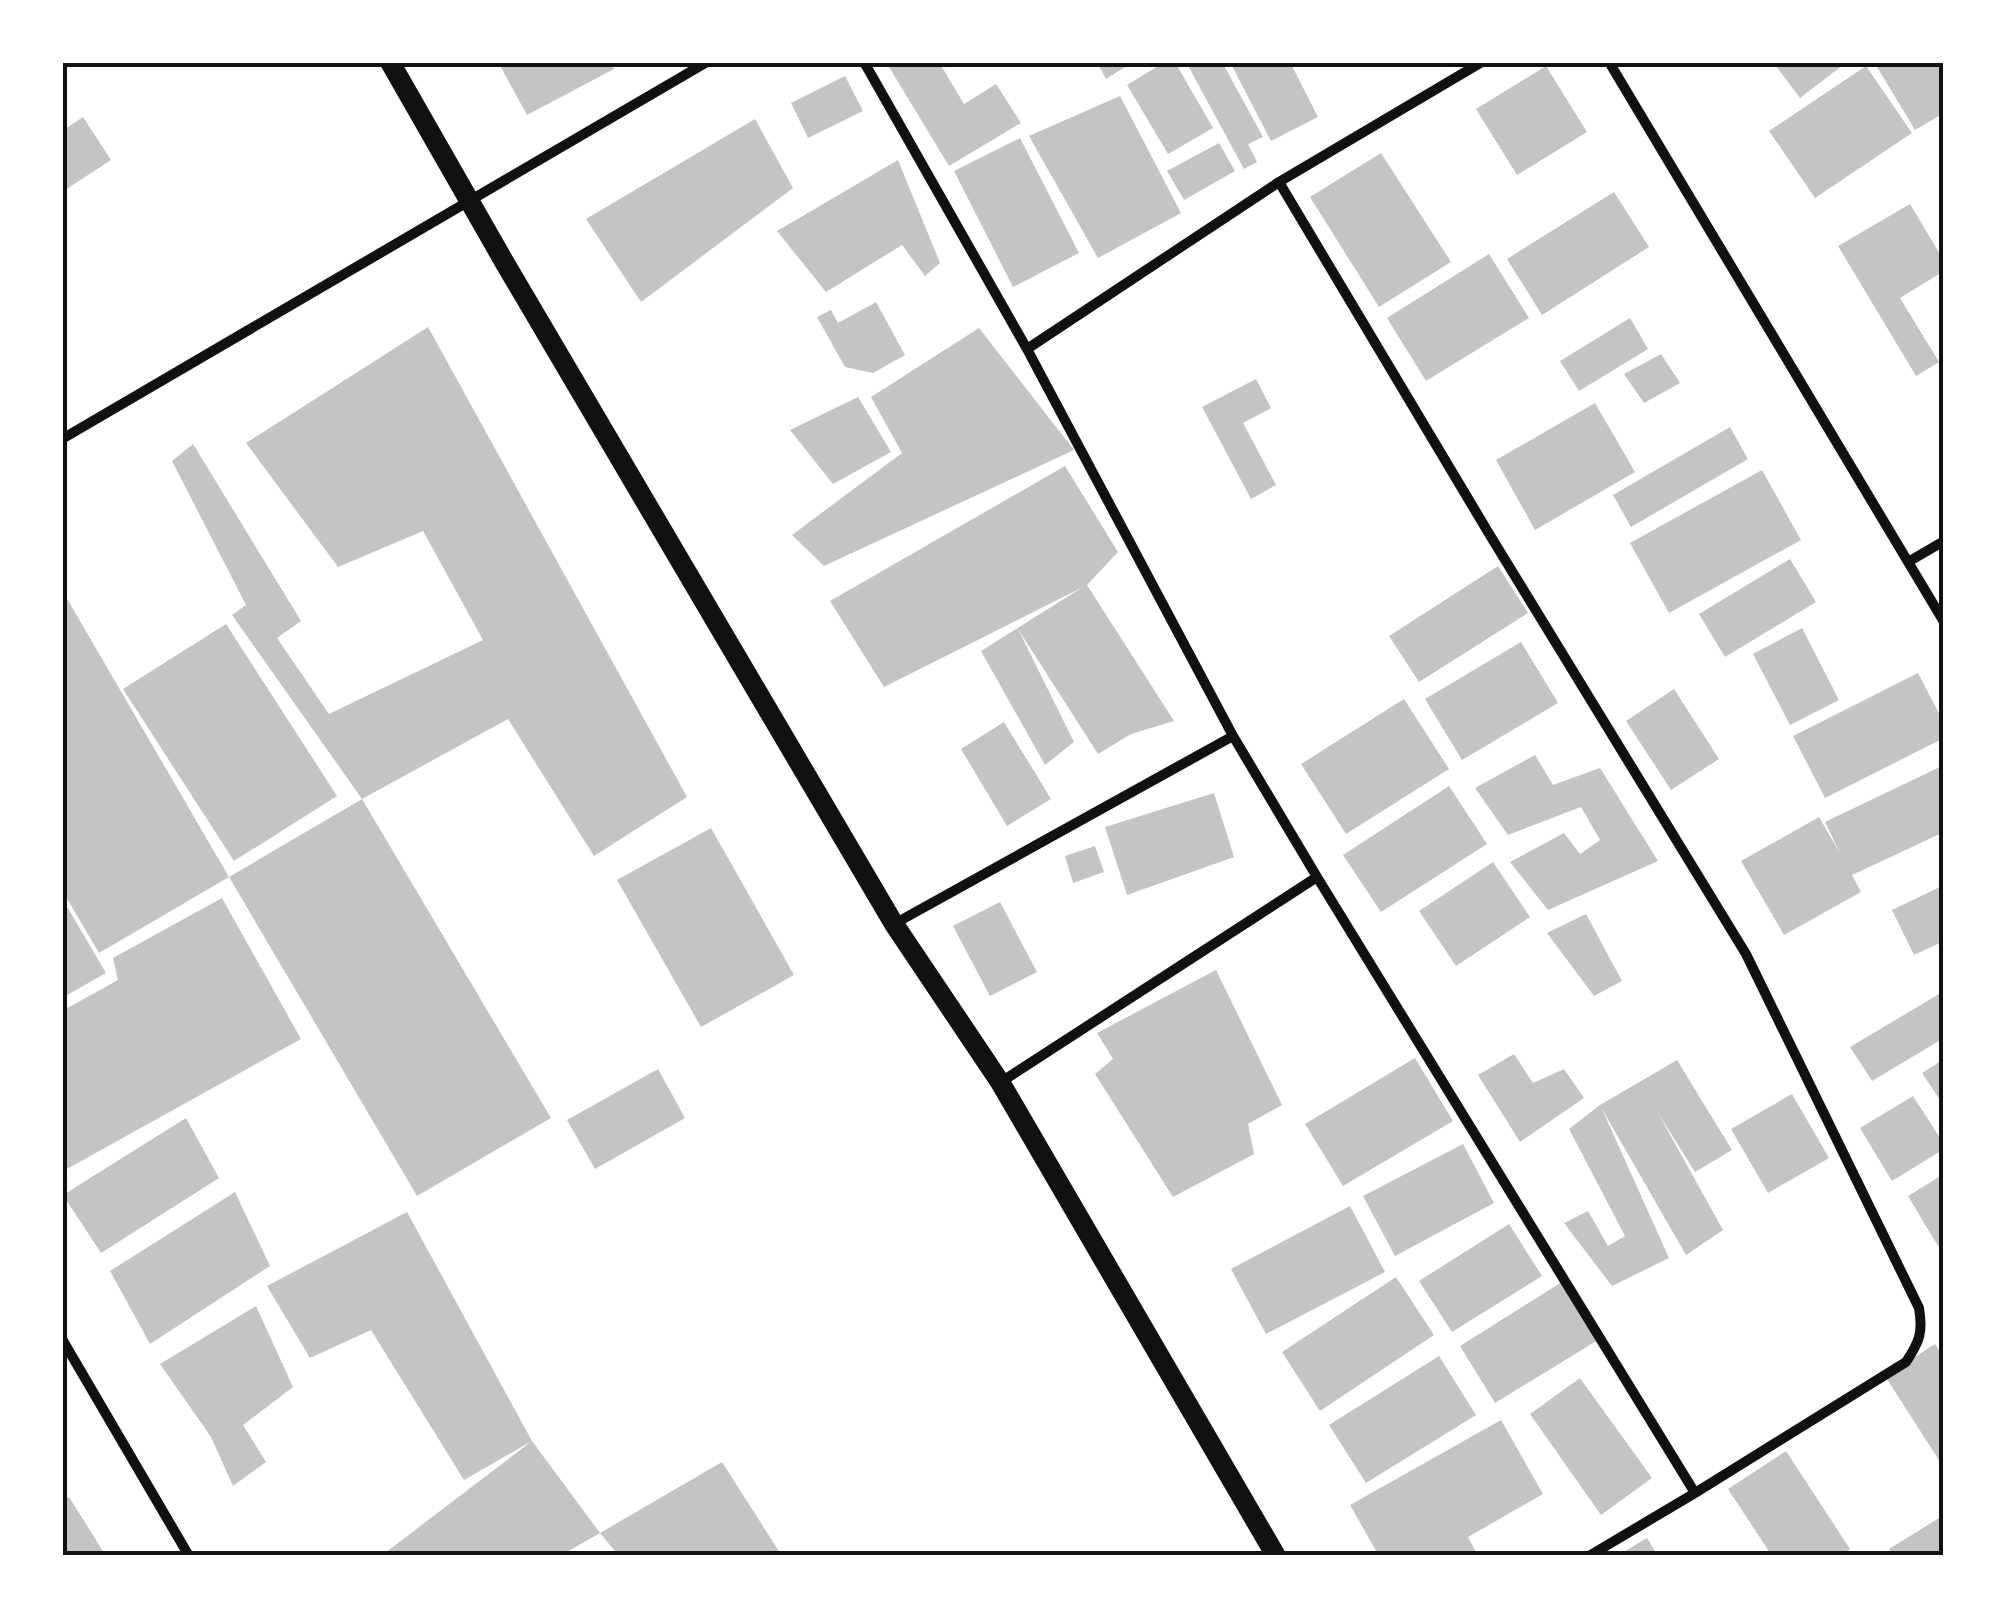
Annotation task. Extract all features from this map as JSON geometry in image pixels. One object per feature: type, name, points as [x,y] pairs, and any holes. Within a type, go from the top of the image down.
[{"type":"main road","points":[[390,62],[894,924],[1000,1082],[1276,1556]]},
{"type":"street","points":[[62,438],[707,62]]},
{"type":"street","points":[[864,62],[1027,349],[1233,736],[1695,1493]]},
{"type":"street","points":[[1027,349],[1280,182],[1482,62]]},
{"type":"street","points":[[1609,62],[1944,622]]},
{"type":"street","points":[[1280,182],[1746,954],[1920,1308],[1919,1342],[1906,1362],[1589,1556]]},
{"type":"street","points":[[1908,562],[1944,541]]},
{"type":"street","points":[[894,924],[1233,736]]},
{"type":"street","points":[[1000,1082],[1317,877]]},
{"type":"street","points":[[62,1339],[189,1556]]},
{"type":"building","points":[[498,62],[610,62],[614,69],[527,115]]},
{"type":"building","points":[[886,62],[939,62],[964,104],[996,84],[1021,123],[949,166]]},
{"type":"building","points":[[1097,62],[1133,62],[1106,79]]},
{"type":"building","points":[[1165,62],[1175,62],[1213,128],[1168,154],[1127,85]]},
{"type":"building","points":[[1186,62],[1222,62],[1263,137],[1248,144],[1257,162],[1244,169]]},
{"type":"building","points":[[1230,62],[1290,62],[1318,117],[1271,141]]},
{"type":"building","points":[[1773,62],[1847,62],[1800,98]]},
{"type":"building","points":[[1874,62],[1944,62],[1944,113],[1915,130]]},
{"type":"building","points":[[1546,66],[1587,132],[1517,175],[1476,109]]},
{"type":"building","points":[[1866,66],[1912,133],[1815,198],[1769,131]]},
{"type":"building","points":[[845,76],[863,111],[808,138],[791,103]]},
{"type":"building","points":[[1120,96],[1181,213],[1098,258],[1029,136]]},
{"type":"building","points":[[83,117],[111,160],[62,192],[62,131]]},
{"type":"building","points":[[755,119],[793,188],[641,302],[586,219]]},
{"type":"building","points":[[1020,138],[1079,253],[1013,287],[954,171]]},
{"type":"building","points":[[1219,143],[1235,171],[1184,200],[1167,171]]},
{"type":"building","points":[[1381,153],[1451,262],[1379,307],[1310,197]]},
{"type":"building","points":[[898,160],[940,263],[925,276],[902,245],[826,292],[777,231]]},
{"type":"building","points":[[1614,192],[1649,247],[1542,315],[1507,259]]},
{"type":"building","points":[[1910,204],[1944,261],[1944,271],[1900,298],[1939,362],[1916,376],[1838,246]]},
{"type":"building","points":[[1489,254],[1529,318],[1426,381],[1387,318]]},
{"type":"building","points":[[876,302],[905,355],[873,373],[845,367],[817,317],[831,310],[838,323]]},
{"type":"building","points":[[1630,318],[1648,349],[1579,391],[1560,361]]},
{"type":"building","points":[[428,327],[687,797],[594,856],[508,719],[362,799],[232,615],[246,605],[172,461],[193,444],[301,621],[277,638],[329,714],[483,640],[423,531],[338,567],[246,443]]},
{"type":"building","points":[[979,328],[1074,450],[824,566],[792,535],[902,453],[871,397]]},
{"type":"building","points":[[1661,354],[1680,383],[1644,403],[1624,374]]},
{"type":"building","points":[[1256,379],[1271,408],[1243,423],[1276,485],[1251,499],[1202,407]]},
{"type":"building","points":[[858,397],[891,452],[833,484],[790,430]]},
{"type":"building","points":[[1595,403],[1635,472],[1535,530],[1496,460]]},
{"type":"building","points":[[1730,427],[1748,459],[1631,527],[1613,495]]},
{"type":"building","points":[[1065,466],[1118,552],[1087,585],[1174,721],[1131,734],[1098,754],[1018,629],[1074,742],[1045,765],[981,651],[1083,587],[884,687],[830,601]]},
{"type":"building","points":[[1762,470],[1801,540],[1669,613],[1630,543]]},
{"type":"building","points":[[1790,559],[1816,602],[1725,657],[1699,614]]},
{"type":"building","points":[[1498,566],[1528,613],[1419,682],[1389,636]]},
{"type":"building","points":[[62,590],[229,877],[99,953],[62,890]]},
{"type":"building","points":[[226,624],[337,796],[234,861],[123,689]]},
{"type":"building","points":[[1802,628],[1839,700],[1790,725],[1753,654]]},
{"type":"building","points":[[1521,642],[1558,703],[1462,760],[1425,699]]},
{"type":"building","points":[[1918,673],[1944,723],[1944,738],[1825,798],[1793,736]]},
{"type":"building","points":[[1674,689],[1719,759],[1671,790],[1626,721]]},
{"type":"building","points":[[1404,699],[1449,769],[1346,834],[1301,764]]},
{"type":"building","points":[[1004,722],[1051,799],[1007,826],[961,749]]},
{"type":"building","points":[[1535,755],[1553,785],[1600,768],[1658,861],[1548,910],[1510,862],[1564,833],[1580,854],[1600,840],[1581,807],[1508,835],[1475,788]]},
{"type":"building","points":[[1944,765],[1944,832],[1852,875],[1861,892],[1784,935],[1741,861],[1819,817],[1840,853],[1825,822]]},
{"type":"building","points":[[1449,786],[1487,844],[1381,912],[1343,855]]},
{"type":"building","points":[[1214,793],[1234,857],[1127,895],[1105,827]]},
{"type":"building","points":[[362,799],[551,1118],[417,1196],[229,877]]},
{"type":"building","points":[[711,828],[794,975],[701,1027],[617,880]]},
{"type":"building","points":[[1095,846],[1104,872],[1073,883],[1065,856]]},
{"type":"building","points":[[1493,862],[1530,917],[1456,966],[1419,911]]},
{"type":"building","points":[[1944,885],[1944,941],[1914,955],[1892,910]]},
{"type":"building","points":[[62,898],[106,973],[62,998]]},
{"type":"building","points":[[222,898],[301,1039],[65,1170],[62,1011],[118,980],[113,958]]},
{"type":"building","points":[[1000,902],[1037,972],[990,996],[953,926]]},
{"type":"building","points":[[1586,914],[1622,981],[1594,996],[1547,933]]},
{"type":"building","points":[[1216,970],[1282,1105],[1248,1124],[1254,1154],[1173,1197],[1095,1074],[1113,1059],[1097,1033]]},
{"type":"building","points":[[1944,991],[1944,1038],[1872,1081],[1850,1047]]},
{"type":"building","points":[[1514,1054],[1533,1083],[1564,1069],[1584,1098],[1520,1142],[1478,1075]]},
{"type":"building","points":[[1415,1058],[1453,1121],[1343,1186],[1305,1124]]},
{"type":"building","points":[[1944,1059],[1944,1106],[1922,1073]]},
{"type":"building","points":[[1677,1060],[1732,1150],[1695,1172],[1658,1113],[1723,1230],[1686,1255],[1602,1109],[1669,1258],[1612,1286],[1564,1223],[1588,1211],[1608,1246],[1625,1236],[1569,1129],[1600,1105]]},
{"type":"building","points":[[658,1069],[685,1118],[595,1169],[567,1120]]},
{"type":"building","points":[[1792,1094],[1829,1158],[1768,1193],[1731,1129]]},
{"type":"building","points":[[1913,1096],[1944,1149],[1892,1181],[1860,1128]]},
{"type":"building","points":[[186,1118],[219,1178],[101,1253],[63,1195]]},
{"type":"building","points":[[1463,1144],[1494,1203],[1395,1256],[1363,1196]]},
{"type":"building","points":[[1944,1174],[1944,1242],[1938,1246],[1908,1196]]},
{"type":"building","points":[[235,1192],[270,1266],[150,1344],[110,1271]]},
{"type":"building","points":[[1350,1206],[1385,1272],[1266,1334],[1231,1269]]},
{"type":"building","points":[[407,1212],[532,1441],[464,1480],[371,1330],[310,1358],[267,1286]]},
{"type":"building","points":[[1509,1224],[1542,1276],[1452,1332],[1419,1281]]},
{"type":"building","points":[[1396,1277],[1434,1335],[1320,1411],[1282,1352]]},
{"type":"building","points":[[1562,1282],[1598,1340],[1495,1403],[1460,1346]]},
{"type":"building","points":[[256,1306],[293,1387],[243,1425],[266,1462],[233,1486],[211,1437],[160,1364]]},
{"type":"building","points":[[1935,1344],[1944,1358],[1944,1468],[1885,1376]]},
{"type":"building","points":[[1439,1356],[1476,1415],[1366,1483],[1329,1425]]},
{"type":"building","points":[[1580,1378],[1652,1478],[1601,1515],[1530,1414]]},
{"type":"building","points":[[1501,1420],[1543,1494],[1468,1537],[1478,1556],[1379,1556],[1350,1505]]},
{"type":"building","points":[[532,1441],[600,1533],[560,1556],[381,1556]]},
{"type":"building","points":[[1786,1451],[1850,1549],[1841,1556],[1772,1556],[1728,1489]]},
{"type":"building","points":[[722,1462],[782,1556],[619,1556],[600,1533]]},
{"type":"building","points":[[69,1497],[106,1556],[62,1556],[62,1501]]},
{"type":"building","points":[[1944,1515],[1944,1556],[1893,1556],[1889,1549]]},
{"type":"building","points":[[1647,1538],[1658,1556],[1617,1556]]}]
